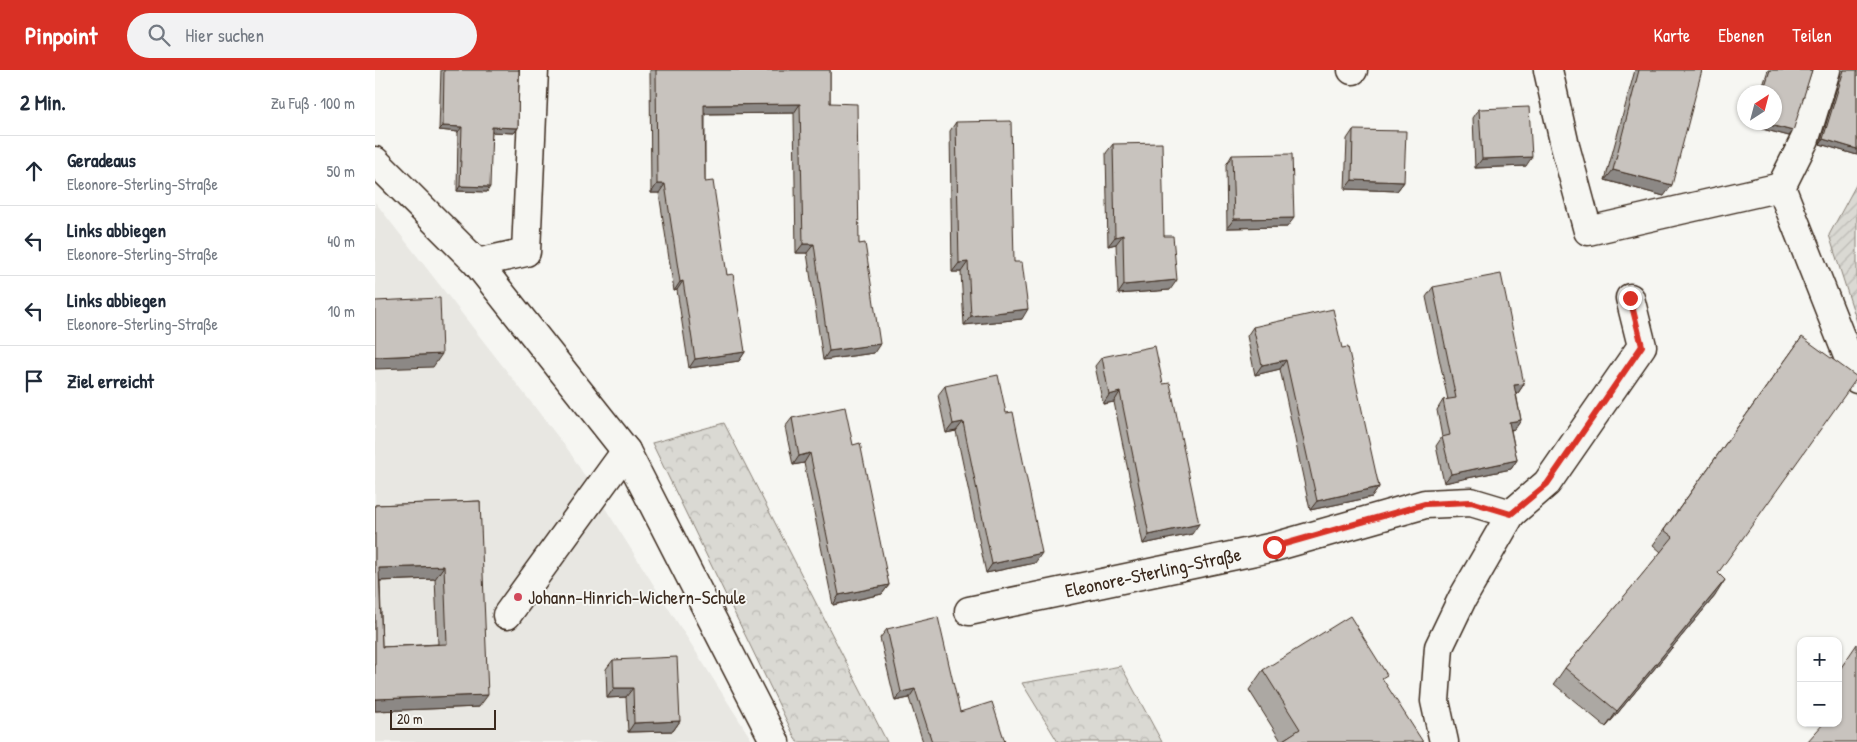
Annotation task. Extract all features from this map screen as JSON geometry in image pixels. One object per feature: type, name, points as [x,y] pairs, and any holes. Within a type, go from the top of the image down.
[{"type":"street","points":[[477,263],[526,252],[534,70]]},
{"type":"street","points":[[1548,70],[1565,146],[1588,230],[1781,187]]},
{"type":"street","points":[[1826,70],[1805,139],[1781,187],[1857,379]]},
{"type":"street","points":[[375,161],[477,263],[626,451],[775,742]]},
{"type":"street","points":[[1444,742],[1435,701],[1439,647],[1461,599],[1511,514],[1547,484],[1642,346],[1630,298]]},
{"type":"street","points":[[507,615],[626,451]]},
{"type":"street","name":"Eleonore-Sterling-Straße","points":[[969,611],[1274,547],[1425,504],[1471,502],[1511,514]]},
{"type":"shaded area","name":"Johann-Hinrich-Wichern-Schule","points":[[375,202],[569,451],[753,742],[375,742]]},
{"type":"green space","points":[[1857,183],[1857,322],[1829,235]]},
{"type":"green space","points":[[724,423],[887,742],[797,742],[652,443]]},
{"type":"green space","points":[[1121,666],[1162,742],[1058,742],[1022,683]]},
{"type":"building","points":[[444,70],[519,70],[518,128],[492,127],[490,187],[460,186],[462,127],[443,126]]},
{"type":"building","points":[[656,70],[830,70],[830,103],[857,104],[859,244],[865,243],[880,344],[829,351],[814,244],[803,244],[800,104],[704,105],[705,182],[713,181],[727,275],[733,274],[745,352],[695,359],[683,281],[680,282],[665,184],[657,184]]},
{"type":"building","points":[[1639,70],[1702,70],[1672,185],[1613,170]]},
{"type":"building","points":[[1770,70],[1812,70],[1793,131],[1782,128],[1782,85],[1765,85]]},
{"type":"building","points":[[1844,70],[1857,70],[1857,149],[1823,139]]},
{"type":"building","points":[[1529,107],[1532,157],[1482,159],[1479,109]]},
{"type":"building","points":[[1011,121],[1014,262],[1022,262],[1028,309],[971,316],[968,262],[959,263],[956,122]]},
{"type":"building","points":[[1353,130],[1406,131],[1404,182],[1352,180]]},
{"type":"building","points":[[1162,143],[1164,236],[1173,236],[1177,280],[1124,285],[1123,235],[1115,237],[1113,144]]},
{"type":"building","points":[[1292,154],[1294,218],[1234,219],[1232,155]]},
{"type":"building","points":[[1501,274],[1524,384],[1514,385],[1521,420],[1509,422],[1517,460],[1451,474],[1442,437],[1450,435],[1443,400],[1456,398],[1433,287]]},
{"type":"building","points":[[440,298],[442,354],[375,357],[375,301]]},
{"type":"building","points":[[1333,309],[1342,348],[1348,347],[1379,487],[1317,501],[1286,360],[1262,365],[1253,327]]},
{"type":"building","points":[[1802,337],[1857,378],[1718,573],[1725,580],[1617,711],[1565,668],[1673,537],[1664,530]]},
{"type":"building","points":[[1155,346],[1163,384],[1170,383],[1199,524],[1149,535],[1120,392],[1109,395],[1102,357]]},
{"type":"building","points":[[998,375],[1006,413],[1013,412],[1042,553],[992,564],[963,422],[953,424],[945,386]]},
{"type":"building","points":[[845,407],[853,445],[860,443],[889,585],[839,595],[810,453],[799,456],[792,418]]},
{"type":"building","points":[[480,501],[488,695],[375,699],[375,505]],"holes":[[[444,566],[447,644],[382,647],[379,568]]]},
{"type":"building","points":[[1350,616],[1387,675],[1382,678],[1423,742],[1280,742],[1300,729],[1263,670]]},
{"type":"building","points":[[938,617],[960,712],[992,702],[1005,742],[932,742],[915,689],[901,692],[887,629]]},
{"type":"building","points":[[1857,644],[1857,742],[1807,742],[1820,727],[1842,727],[1842,666]]},
{"type":"building","points":[[677,657],[680,721],[634,723],[633,688],[614,688],[613,660]]},
{"type":"place","name":"Johann-Hinrich-Wichern-Schule","points":[[518,597]]},
{"type":"route","points":[[1274,547],[1425,504],[1471,502],[1511,514],[1547,484],[1642,346],[1630,298]]}]
